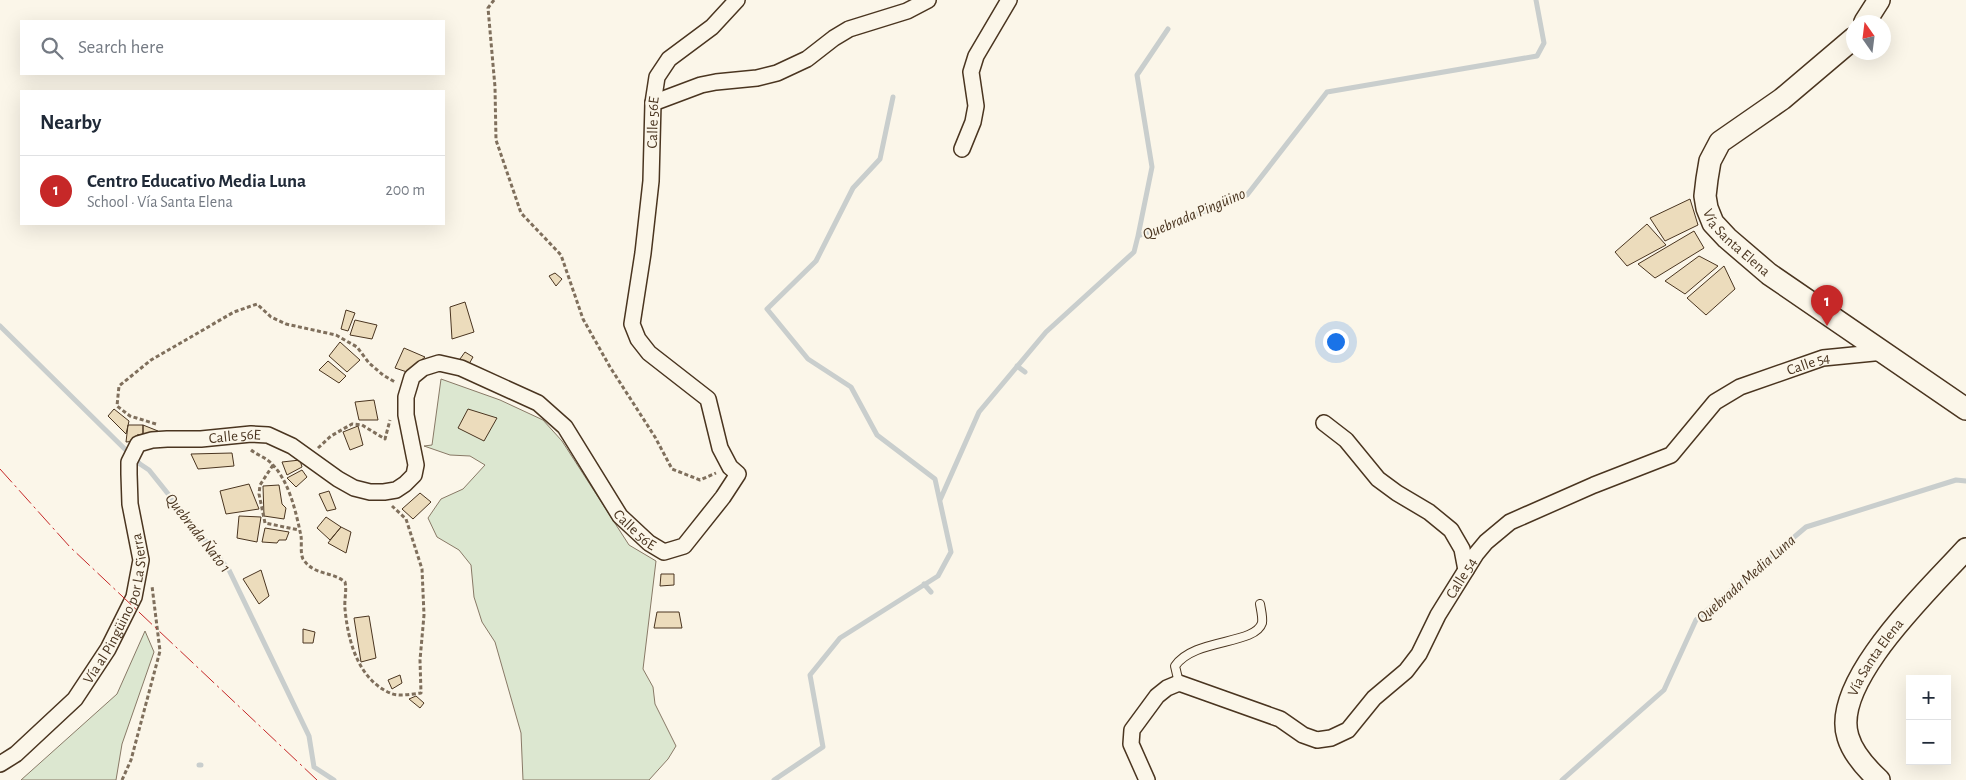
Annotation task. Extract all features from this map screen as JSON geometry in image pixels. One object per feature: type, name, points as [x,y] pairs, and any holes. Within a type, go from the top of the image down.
[{"type":"main road","points":[[1869,15],[1879,0]]},
{"type":"main road","name":"Vía Santa Elena","points":[[1846,45],[1782,100],[1720,142],[1710,161],[1705,196],[1707,208],[1713,223],[1727,238],[1769,274],[1966,408]]},
{"type":"main road","name":"Vía Santa Elena","points":[[1879,780],[1862,764],[1848,737],[1845,715],[1852,690],[1868,661],[1889,634],[1966,549]]},
{"type":"street","name":"Calle 56E","points":[[164,432],[201,439],[251,434],[268,435],[292,446],[338,480],[354,488],[370,492],[392,491],[405,484],[414,475],[416,465],[406,415],[406,397],[412,377],[423,368],[439,363],[462,368],[538,403],[565,427],[620,516],[649,543],[664,552],[684,546],[723,497],[738,474],[730,467],[720,448],[708,399],[649,352],[638,339],[632,324],[643,253],[651,181],[653,103],[657,77],[669,59],[712,27],[737,0]]},
{"type":"street","points":[[653,103],[701,85],[757,78],[777,73],[807,59],[849,29],[907,11],[928,0]]},
{"type":"street","points":[[962,149],[973,122],[976,106],[972,72],[976,56],[1009,0]]},
{"type":"street","name":"Calle 54","points":[[1179,683],[1280,719],[1303,735],[1317,740],[1331,738],[1348,730],[1374,698],[1406,671],[1420,654],[1438,615],[1466,570],[1486,542],[1510,522],[1594,485],[1671,455],[1716,402],[1740,387],[1824,358],[1884,352]]},
{"type":"street","points":[[1324,423],[1346,440],[1378,479],[1429,512],[1451,530],[1462,549],[1466,570]]},
{"type":"street","name":"Vía al Pingüino por La Sierra","points":[[0,764],[16,754],[75,699],[108,649],[134,597],[141,560],[130,504],[129,462],[138,444],[152,440],[164,432]]},
{"type":"street","points":[[1147,780],[1131,744],[1132,730],[1157,696],[1167,688],[1179,683]]},
{"type":"lane","points":[[1179,683],[1175,666],[1190,651],[1219,642],[1248,637],[1257,631],[1262,622],[1260,604]]},
{"type":"path","points":[[494,0],[488,8],[495,86],[496,140],[521,213],[561,255],[583,319],[610,367],[655,437],[672,469],[700,480],[730,467]]},
{"type":"path","points":[[164,432],[130,416],[117,406],[119,386],[151,360],[234,312],[257,304],[271,318],[286,324],[336,335],[357,347],[369,363],[383,375],[409,389]]},
{"type":"path","points":[[307,457],[331,436],[352,424],[362,426],[384,439],[390,419]]},
{"type":"path","points":[[234,436],[282,474],[299,530],[302,557],[312,570],[339,577],[346,582],[344,608],[358,663],[368,677],[391,694],[421,693],[420,660],[424,615],[422,569],[406,519],[386,500],[392,491]]},
{"type":"path","points":[[273,465],[260,485],[259,494],[264,523],[299,530]]},
{"type":"path","points":[[122,780],[131,760],[160,651],[152,583]]},
{"type":"green space","points":[[441,379],[500,400],[543,420],[562,441],[629,545],[656,561],[643,669],[653,687],[655,704],[676,746],[668,759],[649,780],[523,780],[521,733],[495,642],[482,622],[474,597],[471,565],[459,550],[437,537],[428,518],[441,499],[463,489],[485,465],[470,456],[450,455],[424,446],[432,445]]},
{"type":"green space","points":[[145,631],[154,652],[122,744],[116,780],[21,780],[117,694]]},
{"type":"building","points":[[1690,199],[1698,225],[1665,241],[1650,218]]},
{"type":"building","points":[[1647,224],[1666,245],[1627,266],[1615,252]]},
{"type":"building","points":[[1694,231],[1704,248],[1655,278],[1638,264]]},
{"type":"building","points":[[1699,256],[1718,266],[1685,294],[1665,281]]},
{"type":"building","points":[[1724,266],[1735,289],[1706,315],[1687,298]]},
{"type":"building","points":[[555,273],[562,279],[556,286],[549,276]]},
{"type":"building","points":[[465,302],[474,332],[452,339],[450,307]]},
{"type":"building","points":[[346,310],[355,313],[348,331],[341,329]]},
{"type":"building","points":[[355,320],[377,325],[372,339],[350,335]]},
{"type":"building","points":[[340,342],[360,360],[347,372],[329,356]]},
{"type":"building","points":[[404,348],[425,357],[407,372],[395,368]]},
{"type":"building","points":[[465,352],[473,357],[469,364],[460,359]]},
{"type":"building","points":[[328,361],[346,376],[339,383],[319,370]]},
{"type":"building","points":[[374,400],[378,420],[359,420],[355,402]]},
{"type":"building","points":[[114,409],[129,421],[126,434],[108,416]]},
{"type":"building","points":[[468,409],[497,418],[484,441],[458,428]]},
{"type":"building","points":[[128,425],[143,425],[143,434],[137,435],[136,441],[126,442]]},
{"type":"building","points":[[143,425],[158,431],[158,437],[143,437]]},
{"type":"building","points":[[358,426],[363,445],[350,450],[343,432]]},
{"type":"building","points":[[232,453],[234,466],[198,469],[191,454]]},
{"type":"building","points":[[300,460],[302,467],[287,475],[282,462]]},
{"type":"building","points":[[302,470],[307,477],[296,487],[287,478]]},
{"type":"building","points":[[249,484],[259,509],[226,514],[220,491]]},
{"type":"building","points":[[279,485],[282,504],[286,508],[284,519],[264,516],[263,486]]},
{"type":"building","points":[[329,491],[336,509],[327,511],[319,494]]},
{"type":"building","points":[[420,493],[431,502],[413,519],[402,509]]},
{"type":"building","points":[[239,516],[261,517],[257,542],[237,538]]},
{"type":"building","points":[[326,517],[341,527],[330,540],[317,528]]},
{"type":"building","points":[[341,527],[351,532],[346,553],[328,543]]},
{"type":"building","points":[[265,528],[289,532],[286,540],[279,540],[277,543],[262,542]]},
{"type":"building","points":[[261,570],[269,596],[259,604],[243,579]]},
{"type":"building","points":[[661,574],[674,574],[674,585],[660,586]]},
{"type":"building","points":[[657,612],[679,612],[682,628],[654,628]]},
{"type":"building","points":[[369,616],[376,658],[361,662],[354,618]]},
{"type":"building","points":[[303,629],[315,632],[313,643],[303,643]]},
{"type":"building","points":[[400,675],[402,683],[392,689],[388,680]]},
{"type":"building","points":[[416,696],[424,703],[420,708],[409,699]]},
{"type":"waterway","name":"Quebrada Pingüino","points":[[940,500],[979,412],[1046,332],[1134,252],[1138,236],[1247,195],[1327,92],[1537,56],[1544,43],[1536,0]]},
{"type":"waterway","points":[[1138,236],[1152,167],[1137,75],[1168,29]]},
{"type":"waterway","points":[[774,780],[823,747],[810,675],[840,638],[938,576],[951,552],[935,479],[877,435],[851,387],[808,359],[767,309],[816,261],[853,188],[880,159],[893,97]]},
{"type":"waterway","name":"Quebrada Ñato 1","points":[[0,326],[140,464],[149,470],[229,570],[309,736],[314,767],[334,780]]},
{"type":"waterway","points":[[1017,366],[1025,372]]},
{"type":"waterway","name":"Quebrada Media Luna","points":[[1562,780],[1664,690],[1696,620],[1806,527],[1956,480],[1966,481]]},
{"type":"waterway","points":[[924,584],[931,592]]},
{"type":"power","points":[[0,469],[70,547],[317,780]]},
{"type":"place","name":"Centro Educativo Media Luna","points":[[1827,326]]}]
